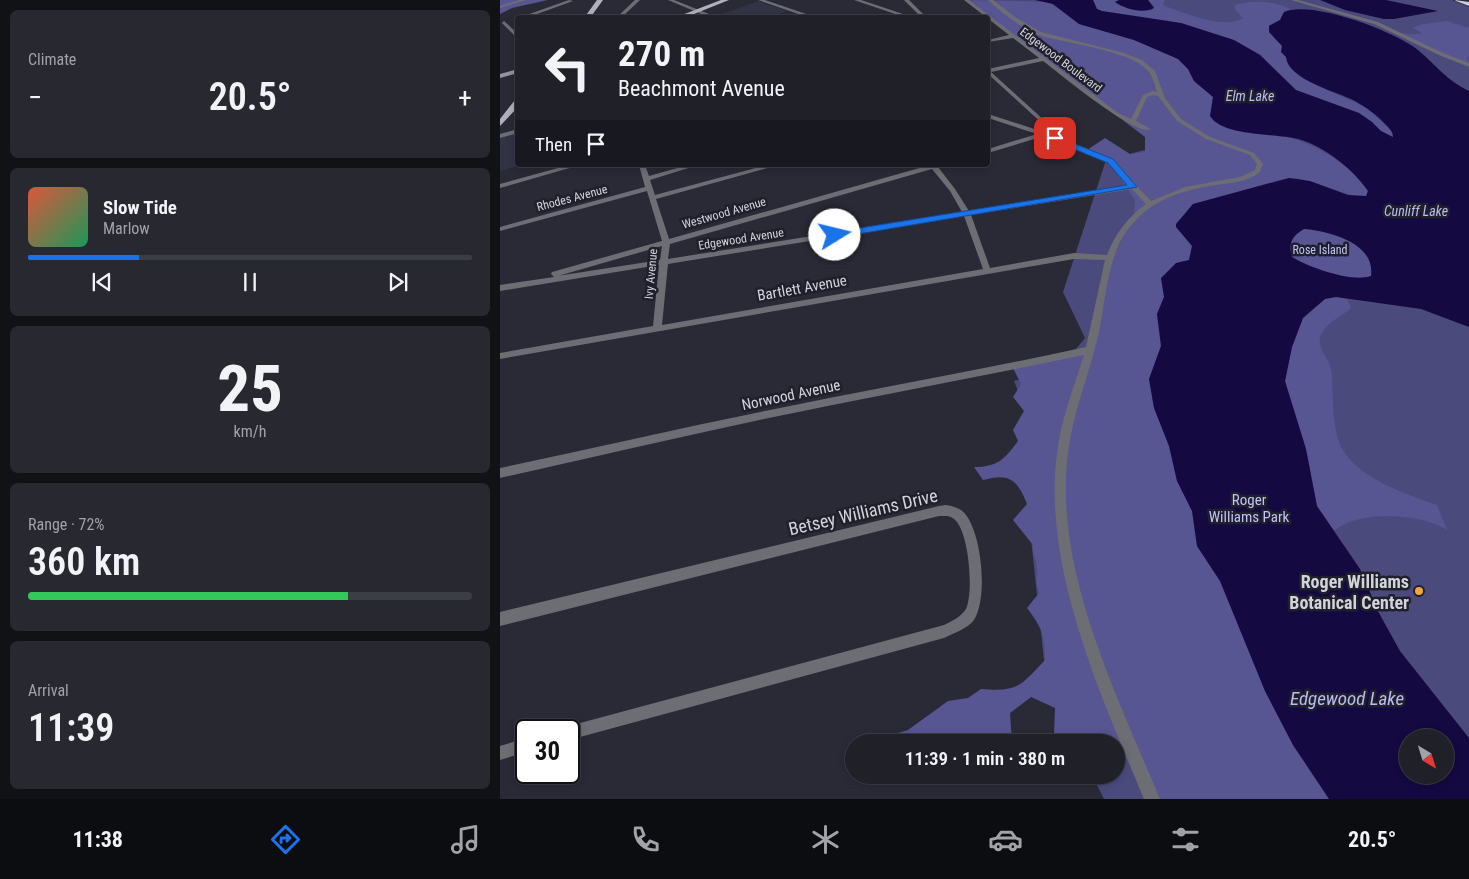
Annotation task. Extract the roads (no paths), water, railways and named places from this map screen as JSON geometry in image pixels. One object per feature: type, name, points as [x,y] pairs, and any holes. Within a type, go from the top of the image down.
[{"type":"highway","points":[[1458,0],[1469,4]]},
{"type":"main road","points":[[589,15],[600,0]]},
{"type":"main road","points":[[685,15],[726,0]]},
{"type":"main road","points":[[500,76],[515,72]]},
{"type":"main road","points":[[500,124],[515,106]]},
{"type":"street","points":[[500,7],[524,0]]},
{"type":"street","points":[[621,15],[638,0]]},
{"type":"street","points":[[670,0],[710,15]]},
{"type":"street","points":[[760,0],[807,15]]},
{"type":"street","points":[[856,0],[904,15]]},
{"type":"street","points":[[906,0],[923,15]]},
{"type":"street","name":"Edgewood Boulevard","points":[[966,0],[986,15]]},
{"type":"street","points":[[990,0],[1013,18],[1039,33],[1122,54],[1140,61],[1152,71],[1160,95],[1173,113],[1187,126],[1213,140],[1252,154],[1258,159],[1260,166],[1257,172],[1249,176],[1188,189],[1150,205],[1130,221],[1115,244],[1110,258],[1062,454],[1060,486],[1062,532],[1081,608],[1098,664],[1152,799]]},
{"type":"street","points":[[1293,0],[1376,23],[1469,65]]},
{"type":"street","points":[[529,15],[571,2]]},
{"type":"street","name":"Edgewood Boulevard","points":[[990,18],[1130,122],[1148,129]]},
{"type":"street","points":[[502,23],[515,19]]},
{"type":"street","points":[[502,23],[515,35]]},
{"type":"street","points":[[990,41],[1014,36]]},
{"type":"street","points":[[990,71],[1044,59]]},
{"type":"street","points":[[990,73],[1066,142]]},
{"type":"street","points":[[1130,122],[1134,120],[1145,96],[1151,94],[1160,95]]},
{"type":"street","points":[[509,113],[515,111]]},
{"type":"street","points":[[990,117],[1066,142],[1111,161],[1150,205]]},
{"type":"street","points":[[990,150],[1044,135],[1052,129]]},
{"type":"street","points":[[500,136],[515,132]]},
{"type":"street","points":[[546,167],[548,173]]},
{"type":"street","points":[[500,186],[569,167]]},
{"type":"street","name":"Ivy Avenue","points":[[643,167],[648,178],[666,241],[658,328]]},
{"type":"street","points":[[648,178],[688,167]]},
{"type":"street","points":[[653,198],[768,167]]},
{"type":"street","name":"Westwood Avenue","points":[[518,285],[928,167]]},
{"type":"street","points":[[937,167],[951,185],[968,213],[987,270]]},
{"type":"street","name":"Edgewood Avenue","points":[[500,288],[1133,187]]},
{"type":"street","name":"Rhodes Avenue","points":[[500,230],[650,188]]},
{"type":"street","name":"Bartlett Avenue","points":[[500,356],[1074,256],[1110,258]]},
{"type":"street","name":"Norwood Avenue","points":[[500,472],[769,414],[912,385],[973,375],[1089,350]]},
{"type":"street","name":"Betsey Williams Drive","points":[[500,619],[939,511],[953,512],[963,520],[970,537],[976,588],[971,614],[957,626],[580,730]]},
{"type":"street","points":[[500,753],[515,748]]},
{"type":"water","name":"Edgewood Lake","points":[[1035,0],[1093,0],[1097,9],[1102,11],[1181,23],[1234,40],[1260,55],[1296,90],[1359,113],[1381,131],[1393,137],[1392,132],[1387,126],[1364,106],[1304,79],[1295,72],[1281,52],[1282,46],[1269,32],[1269,26],[1280,20],[1284,12],[1297,9],[1313,10],[1352,19],[1406,42],[1418,50],[1447,77],[1469,91],[1469,327],[1421,309],[1336,297],[1325,299],[1303,318],[1292,347],[1285,381],[1306,449],[1317,506],[1360,569],[1379,613],[1400,651],[1469,738],[1469,799],[1329,799],[1293,745],[1265,691],[1220,581],[1197,546],[1192,511],[1177,481],[1169,446],[1154,408],[1149,379],[1161,346],[1157,314],[1164,297],[1161,278],[1176,263],[1189,260],[1192,246],[1176,227],[1176,224],[1193,204],[1289,178],[1310,181],[1348,195],[1366,196],[1368,191],[1337,159],[1308,142],[1288,137],[1238,131],[1217,123],[1210,116],[1213,97],[1194,81],[1188,69],[1178,59],[1134,40],[1079,24],[1053,4]],"holes":[[[1304,229],[1338,236],[1359,247],[1371,265],[1371,276],[1363,278],[1342,276],[1308,265],[1292,257],[1290,248],[1296,234]]]},
{"type":"water","points":[[1119,0],[1148,0],[1154,8],[1145,11],[1134,10],[1115,2]]},
{"type":"water","points":[[1320,0],[1386,0],[1438,11],[1384,19],[1345,10]]},
{"type":"place","name":"Roger Williams Botanical Center","points":[[1419,591]]},
{"type":"water label","name":"Elm Lake","points":[[1250,96]]},
{"type":"water label","name":"Cunliff Lake","points":[[1416,211]]},
{"type":"park label","name":"Rose Island","points":[[1320,250]]},
{"type":"park label","name":"Roger Williams Park","points":[[1249,508]]}]
